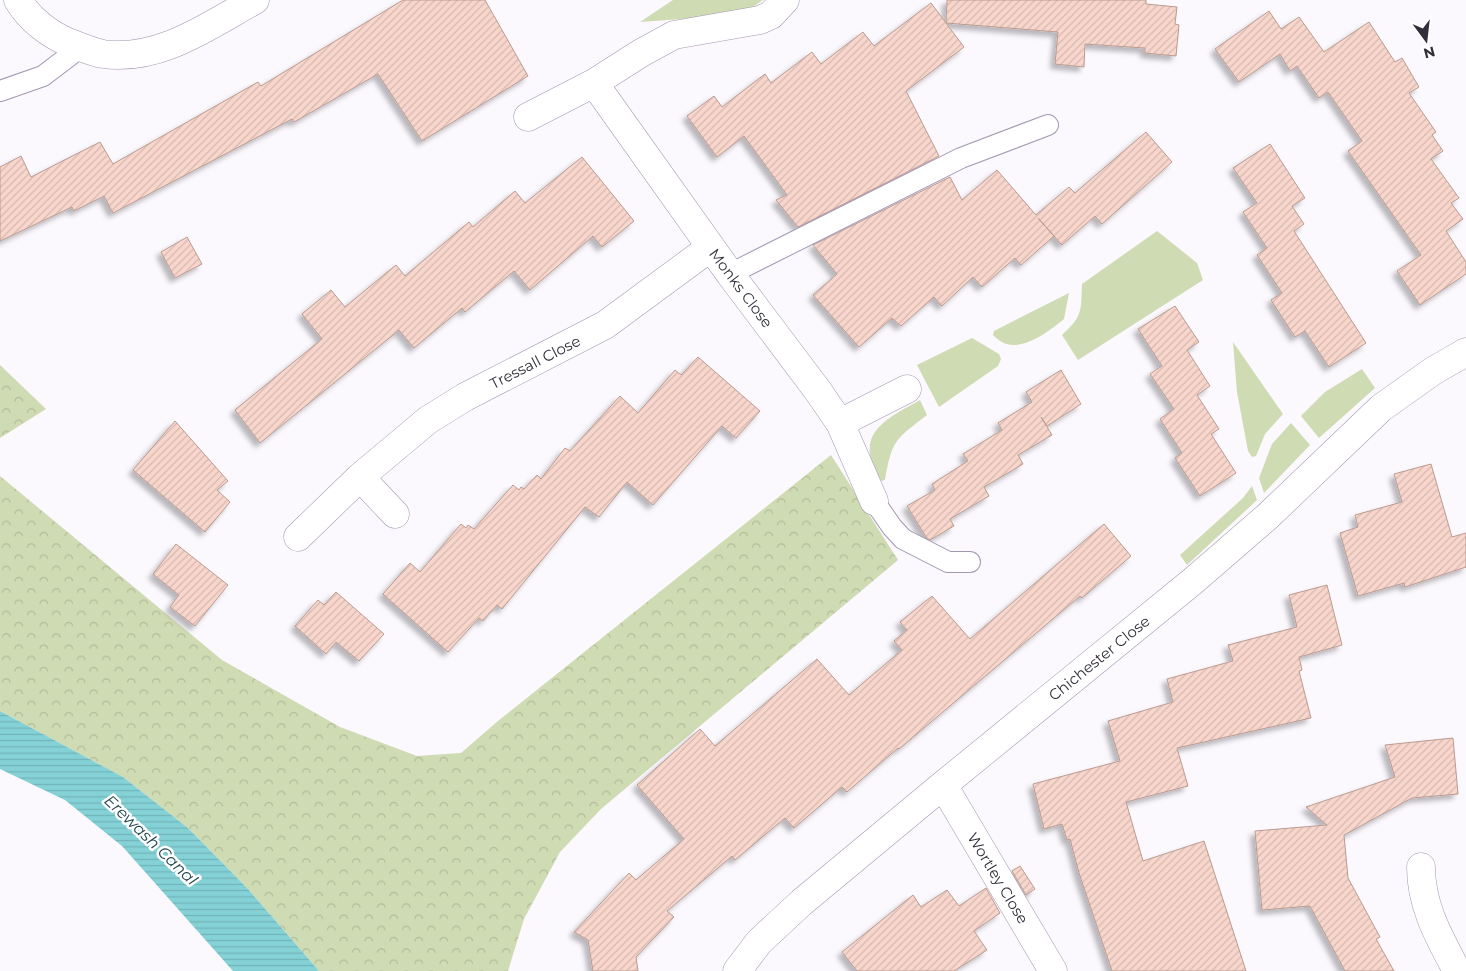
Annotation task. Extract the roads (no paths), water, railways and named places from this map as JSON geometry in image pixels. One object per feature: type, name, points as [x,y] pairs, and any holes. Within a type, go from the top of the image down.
[{"type":"street","points":[[18,0],[35,20],[59,38],[102,54],[130,55],[158,49],[184,40],[255,0]]},
{"type":"street","points":[[528,117],[594,83],[640,53],[674,36],[760,20],[771,15],[785,0]]},
{"type":"street","name":"Monks Close","points":[[594,83],[730,274],[840,423],[874,501]]},
{"type":"street","name":"Tressall Close","points":[[298,537],[360,476],[428,420],[465,397],[605,325],[711,247]]},
{"type":"street","name":"Chichester Close","points":[[737,971],[759,942],[774,927],[943,785],[1193,581],[1268,516],[1381,408],[1433,371],[1466,352]]},
{"type":"street","points":[[840,423],[907,388]]},
{"type":"street","points":[[360,476],[395,514]]},
{"type":"street","name":"Wortley Close","points":[[943,785],[1053,971]]},
{"type":"street","points":[[1421,867],[1421,884],[1433,926],[1457,971]]},
{"type":"lane","points":[[0,91],[42,76],[82,47]]},
{"type":"lane","points":[[730,274],[961,158],[1048,125]]},
{"type":"lane","points":[[874,501],[903,539],[948,562],[970,562]]},
{"type":"water","name":"Erewash Canal","points":[[0,711],[123,777],[188,828],[248,889],[319,971],[233,971],[122,846],[65,800],[0,769]]}]
